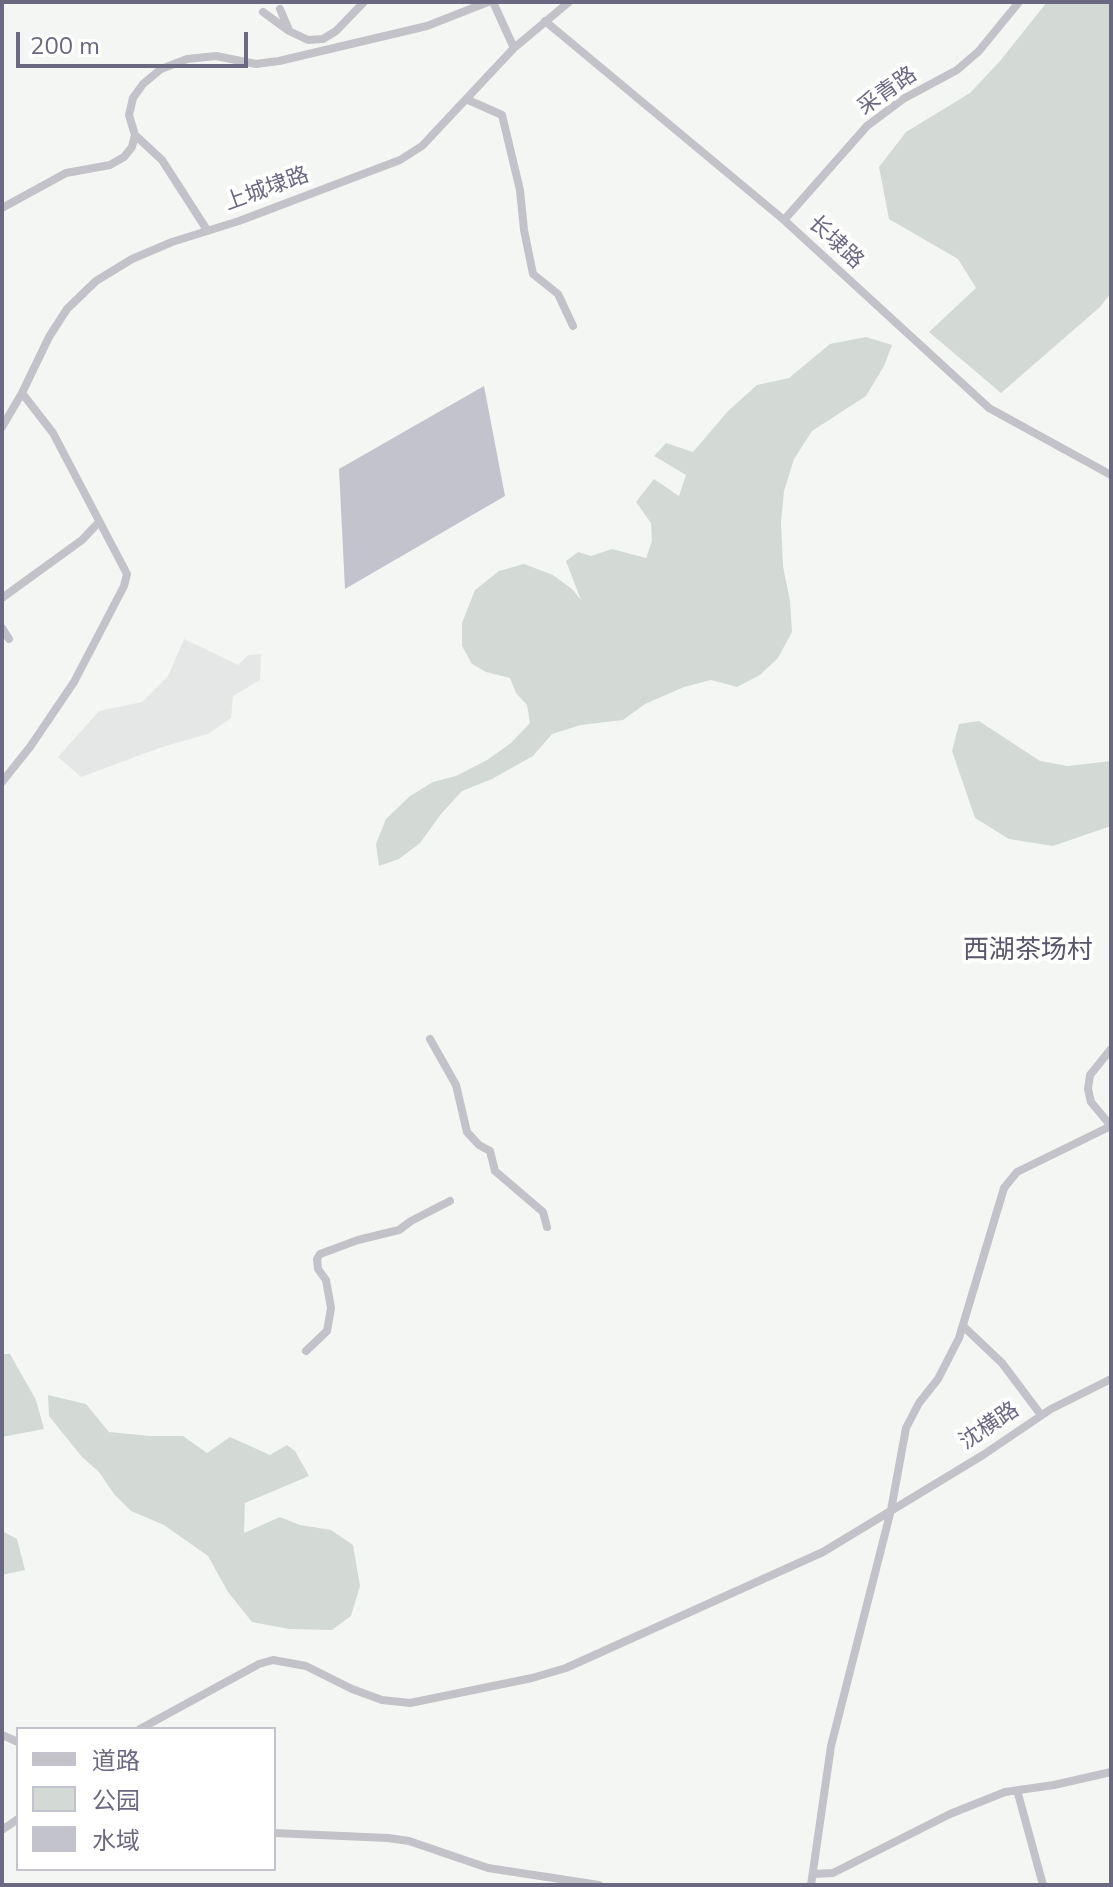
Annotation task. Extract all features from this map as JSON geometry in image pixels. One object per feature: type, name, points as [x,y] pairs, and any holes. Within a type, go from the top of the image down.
[{"type":"street","points":[[263,12],[308,40],[323,39],[336,31],[364,2]]},
{"type":"street","points":[[207,230],[162,160],[135,135],[129,115],[133,98],[143,84],[161,69],[187,59],[216,56],[256,64],[279,61],[427,26],[491,2],[514,48]]},
{"type":"street","name":"上城埭路","points":[[2,427],[22,393],[35,361],[67,309],[96,281],[132,259],[400,160],[422,146],[514,48],[569,2]]},
{"type":"street","name":"采青路","points":[[784,220],[867,126],[903,99],[957,70],[979,51],[1019,2]]},
{"type":"street","points":[[280,9],[289,31]]},
{"type":"street","name":"长埭路","points":[[545,21],[784,220],[989,408],[1111,475]]},
{"type":"street","points":[[466,99],[502,115],[520,190],[533,274],[558,294],[573,326]]},
{"type":"street","points":[[2,208],[66,173],[110,165],[124,157],[132,147],[135,135]]},
{"type":"street","points":[[2,782],[74,682],[124,586],[127,572],[53,433],[22,393]]},
{"type":"street","points":[[2,598],[82,540],[99,522]]},
{"type":"street","points":[[2,628],[9,639]]},
{"type":"street","points":[[430,1039],[456,1085],[467,1132],[490,1151],[495,1171],[543,1212],[547,1227]]},
{"type":"street","points":[[811,1885],[831,1746],[891,1510],[906,1428],[919,1403],[938,1379],[959,1338],[1004,1188],[1017,1172],[1111,1126],[1091,1102],[1088,1089],[1090,1075],[1111,1049]]},
{"type":"street","points":[[306,1351],[327,1331],[330,1316],[326,1280],[318,1269],[320,1254],[399,1230],[450,1201]]},
{"type":"street","points":[[963,1326],[1002,1363],[1041,1415]]},
{"type":"street","name":"沈横路","points":[[144,1727],[259,1664],[273,1660],[306,1666],[382,1700],[410,1703],[532,1678],[594,1656],[837,1544],[983,1455],[1041,1415],[1111,1379]]},
{"type":"street","points":[[813,1874],[833,1873],[950,1814],[1017,1790],[1111,1772]]},
{"type":"street","points":[[1017,1790],[1043,1885]]},
{"type":"street","points":[[276,1833],[409,1841],[488,1868],[599,1885]]},
{"type":"shaded area","points":[[184,639],[238,665],[248,655],[261,654],[260,680],[233,696],[231,718],[208,734],[162,747],[81,777],[58,757],[99,711],[142,702],[168,676]]},
{"type":"green space","points":[[1047,2],[1111,2],[1111,293],[1100,307],[1001,393],[929,332],[976,288],[958,259],[889,219],[879,167],[906,132],[970,93]]},
{"type":"green space","points":[[866,337],[892,345],[884,366],[866,396],[812,431],[794,459],[784,491],[781,522],[783,566],[792,632],[778,658],[760,675],[737,687],[711,680],[684,687],[645,704],[623,720],[581,725],[552,734],[533,756],[492,779],[462,791],[420,843],[399,859],[379,866],[376,844],[386,819],[410,796],[433,782],[456,776],[487,760],[511,743],[530,723],[527,705],[516,693],[510,678],[486,672],[472,664],[462,646],[462,623],[475,590],[499,571],[524,564],[553,575],[581,600],[566,561],[578,552],[591,556],[612,549],[646,558],[652,541],[651,523],[636,502],[654,479],[679,496],[686,475],[654,456],[666,443],[693,452],[728,411],[757,385],[789,378],[830,344]]},
{"type":"green space","points":[[979,721],[1040,761],[1068,766],[1111,761],[1111,826],[1053,846],[1009,839],[975,818],[952,751],[959,724]]},
{"type":"green space","points":[[2,1354],[10,1354],[36,1400],[44,1429],[2,1437]]},
{"type":"green space","points":[[48,1395],[86,1404],[109,1432],[183,1436],[207,1453],[230,1437],[270,1455],[287,1445],[295,1451],[309,1476],[245,1503],[244,1533],[280,1517],[300,1525],[331,1530],[353,1545],[360,1586],[351,1616],[332,1630],[289,1629],[252,1622],[228,1592],[208,1556],[164,1525],[131,1511],[114,1494],[99,1472],[82,1457],[49,1416]]},
{"type":"green space","points":[[2,1531],[17,1539],[25,1570],[2,1575]]},
{"type":"water","points":[[484,386],[505,496],[345,589],[339,469]]},
{"type":"district","name":"西湖茶场村","points":[[1028,952]]}]
